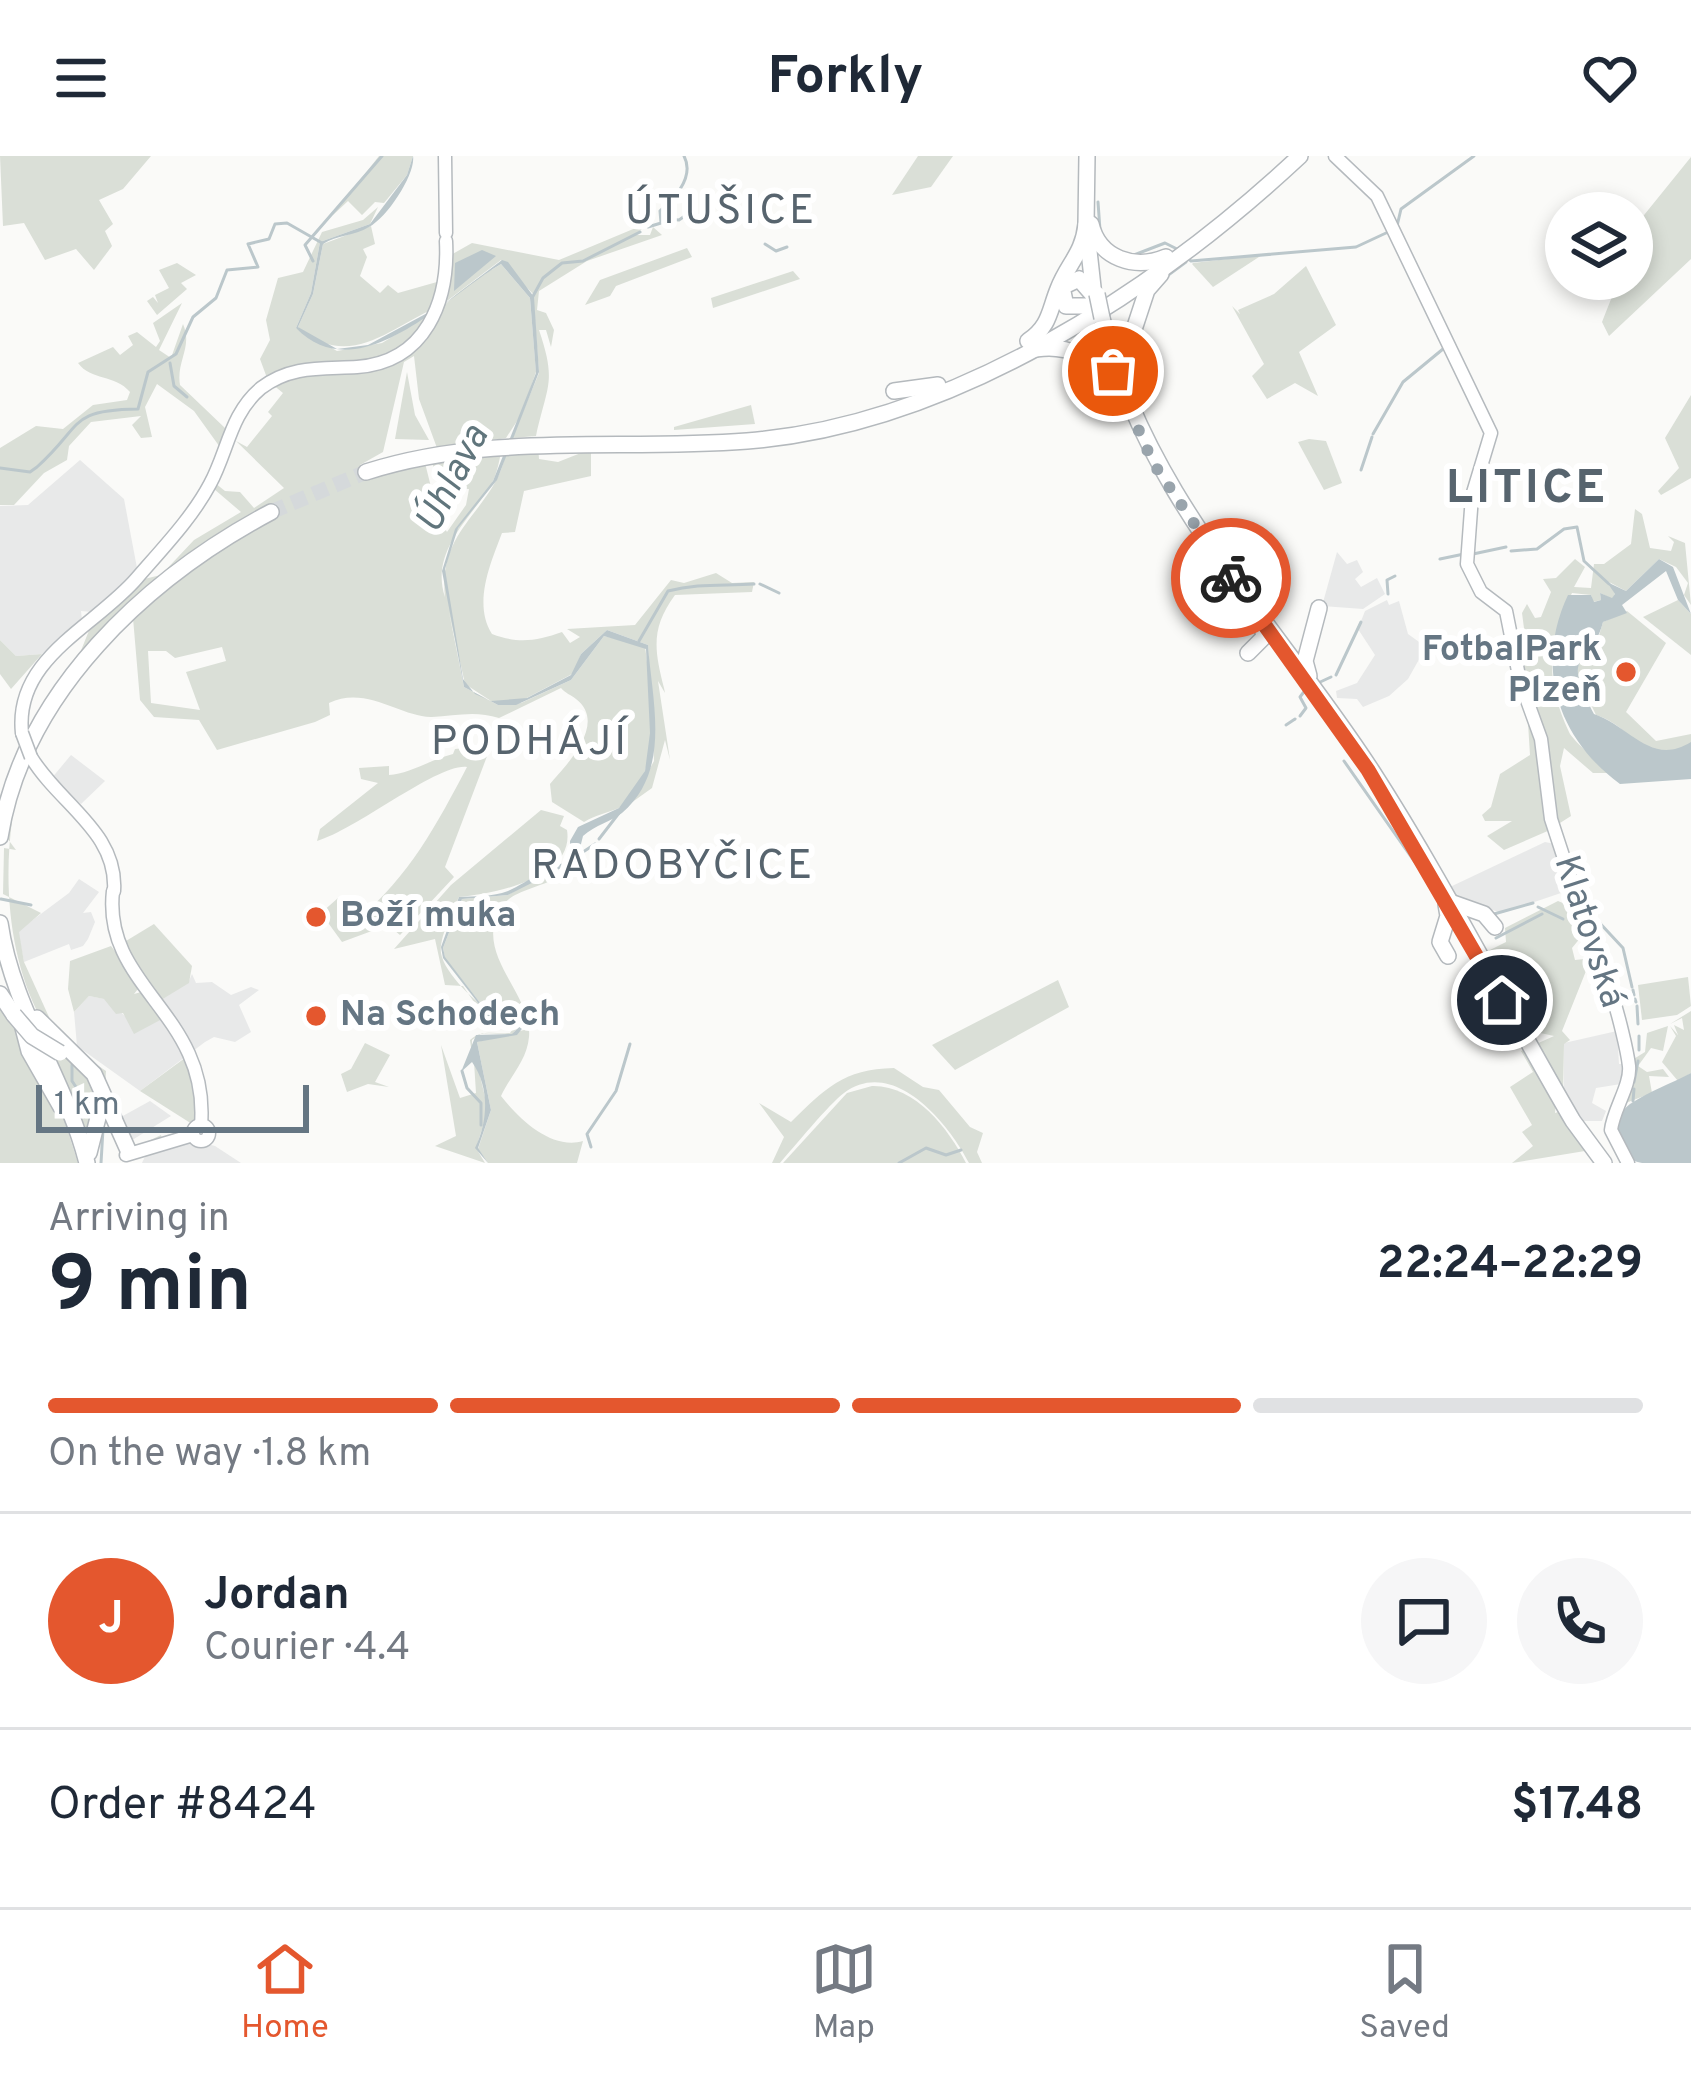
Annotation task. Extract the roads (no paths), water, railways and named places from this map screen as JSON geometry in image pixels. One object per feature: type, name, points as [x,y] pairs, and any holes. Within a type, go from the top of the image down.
[{"type":"highway","points":[[1018,353],[1048,323],[1058,286],[1081,255],[1089,156]]},
{"type":"highway","points":[[914,413],[947,386],[1076,318],[1177,255],[1288,163],[1311,156]]},
{"type":"highway","points":[[365,470],[418,456],[538,440],[753,441],[874,415],[1018,353],[1096,308],[1206,235],[1288,163]]},
{"type":"highway","points":[[1087,209],[1093,235],[1106,251],[1140,264],[1177,255]]},
{"type":"highway","points":[[1087,209],[1096,308],[1122,391],[1176,502],[1368,770],[1474,944],[1561,1104]]},
{"type":"highway","points":[[1114,290],[1177,255]]},
{"type":"highway","points":[[978,370],[1018,353],[1177,255]]},
{"type":"highway","points":[[1122,391],[1122,358],[1138,327],[1148,290],[1177,255]]},
{"type":"highway","points":[[1115,260],[1125,274],[1096,308],[1099,265],[1115,260]]},
{"type":"highway","points":[[1018,353],[1055,347],[1092,361],[1110,374],[1167,481],[1316,689],[1442,891],[1561,1104],[1602,1163]]},
{"type":"highway","points":[[894,391],[947,386]]},
{"type":"highway","points":[[0,817],[33,727],[83,658],[172,572],[272,510],[177,572],[85,661],[24,753],[0,837]]},
{"type":"highway","points":[[1316,689],[1306,668],[1319,608]]},
{"type":"highway","points":[[1257,614],[1265,632],[1253,650],[1274,644],[1288,658]]},
{"type":"highway","points":[[1277,637],[1295,650],[1311,638]]},
{"type":"highway","points":[[1442,891],[1456,906],[1481,912],[1495,927]]},
{"type":"highway","points":[[1442,891],[1448,916],[1441,935],[1448,956]]},
{"type":"highway","points":[[1474,944],[1466,923],[1481,912]]},
{"type":"highway","points":[[1441,935],[1460,932],[1481,964]]},
{"type":"highway","points":[[1,934],[34,1014],[90,1069],[126,1148]]},
{"type":"highway","points":[[1,934],[18,1000],[68,1109],[85,1163]]},
{"type":"highway","points":[[0,959],[28,1051],[70,1126]]},
{"type":"highway","points":[[0,996],[36,1053],[85,1163]]},
{"type":"highway","points":[[13,1016],[32,1036],[90,1069]]},
{"type":"highway","points":[[85,1163],[102,1106],[101,1087]]},
{"type":"highway","points":[[92,1132],[104,1122],[126,1148]]},
{"type":"main road","points":[[126,1148],[197,1130],[203,1091],[196,1063],[113,937],[113,887],[96,830],[31,757],[22,733],[23,701],[38,669],[130,586],[199,502],[236,418],[259,390],[298,370],[383,362],[414,344],[429,326],[445,291],[445,156]]},
{"type":"main road","name":"Klatovská","points":[[1335,156],[1377,196],[1492,435],[1471,499],[1468,566],[1481,592],[1506,611],[1520,681],[1540,739],[1551,819],[1573,886],[1570,900],[1584,919],[1628,1057],[1611,1130],[1628,1163]]},
{"type":"waterway","points":[[313,261],[305,245],[382,156]]},
{"type":"waterway","points":[[648,227],[661,223],[660,211],[682,186],[687,172],[684,156]]},
{"type":"waterway","points":[[1397,226],[1401,209],[1474,156]]},
{"type":"waterway","points":[[1098,202],[1100,230]]},
{"type":"waterway","points":[[666,219],[679,220],[692,211]]},
{"type":"waterway","points":[[0,468],[30,472],[87,417],[138,409],[148,372],[176,354],[193,317],[216,298],[227,270],[258,267],[248,244],[269,239],[275,224],[287,223],[322,243]]},
{"type":"waterway","points":[[532,298],[543,278],[562,263],[583,261],[640,232]]},
{"type":"waterway","points":[[1186,257],[1191,261],[1356,247],[1386,233]]},
{"type":"waterway","points":[[1134,255],[1165,243],[1179,250]]},
{"type":"waterway","points":[[765,244],[776,251],[787,247]]},
{"type":"waterway","points":[[1167,276],[1186,262]]},
{"type":"waterway","points":[[1373,434],[1403,382],[1443,349]]},
{"type":"waterway","points":[[170,363],[174,386],[187,397]]},
{"type":"waterway","points":[[1361,470],[1372,437]]},
{"type":"waterway","points":[[1511,551],[1537,549],[1564,529],[1577,527],[1584,561],[1609,584]]},
{"type":"waterway","points":[[1473,554],[1506,547]]},
{"type":"waterway","points":[[1440,559],[1464,554]]},
{"type":"waterway","points":[[1388,594],[1387,580],[1395,576]]},
{"type":"waterway","points":[[639,641],[668,591],[754,584]]},
{"type":"waterway","points":[[760,584],[779,593]]},
{"type":"waterway","points":[[1336,675],[1361,622]]},
{"type":"waterway","points":[[1318,683],[1331,677]]},
{"type":"waterway","points":[[1300,716],[1306,708],[1300,697],[1306,689]]},
{"type":"waterway","points":[[1286,725],[1295,719]]},
{"type":"waterway","points":[[1344,761],[1442,901]]},
{"type":"waterway","points":[[599,839],[619,813]]},
{"type":"waterway","points":[[577,856],[595,844]]},
{"type":"waterway","points":[[1,899],[31,905]]},
{"type":"waterway","points":[[1494,914],[1533,903]]},
{"type":"waterway","points":[[1538,907],[1563,919]]},
{"type":"waterway","points":[[1496,938],[1542,914]]},
{"type":"waterway","points":[[1596,919],[1623,948],[1632,987]]},
{"type":"waterway","points":[[1633,990],[1634,995]]},
{"type":"waterway","points":[[1637,1006],[1638,1024]]},
{"type":"waterway","points":[[1639,1036],[1639,1050]]},
{"type":"waterway","points":[[591,1147],[587,1134],[616,1091],[630,1044]]},
{"type":"waterway","points":[[1634,1082],[1638,1061]]},
{"type":"waterway","points":[[72,1065],[72,1081],[92,1111]]},
{"type":"waterway","points":[[462,1071],[467,1088],[481,1103],[481,1125]]},
{"type":"waterway","points":[[1633,1101],[1634,1089]]},
{"type":"waterway","points":[[101,1163],[103,1129]]},
{"type":"waterway","points":[[899,1163],[926,1148],[946,1155],[961,1150]]},
{"type":"tunnel","points":[[271,512],[366,472]]},
{"type":"place","name":"FotbalPark Plzeň","points":[[1626,672]]},
{"type":"place","name":"Boží muka","points":[[316,917]]},
{"type":"place","name":"Na Schodech","points":[[316,1016]]},
{"type":"district","name":"ÚTUŠICE","points":[[721,212]]},
{"type":"district","name":"LITICE","points":[[1527,490]]},
{"type":"district","name":"PODHÁJÍ","points":[[530,743]]},
{"type":"district","name":"RADOBYČICE","points":[[673,867]]},
{"type":"water label","name":"Úhlava","points":[[454,480]]}]
